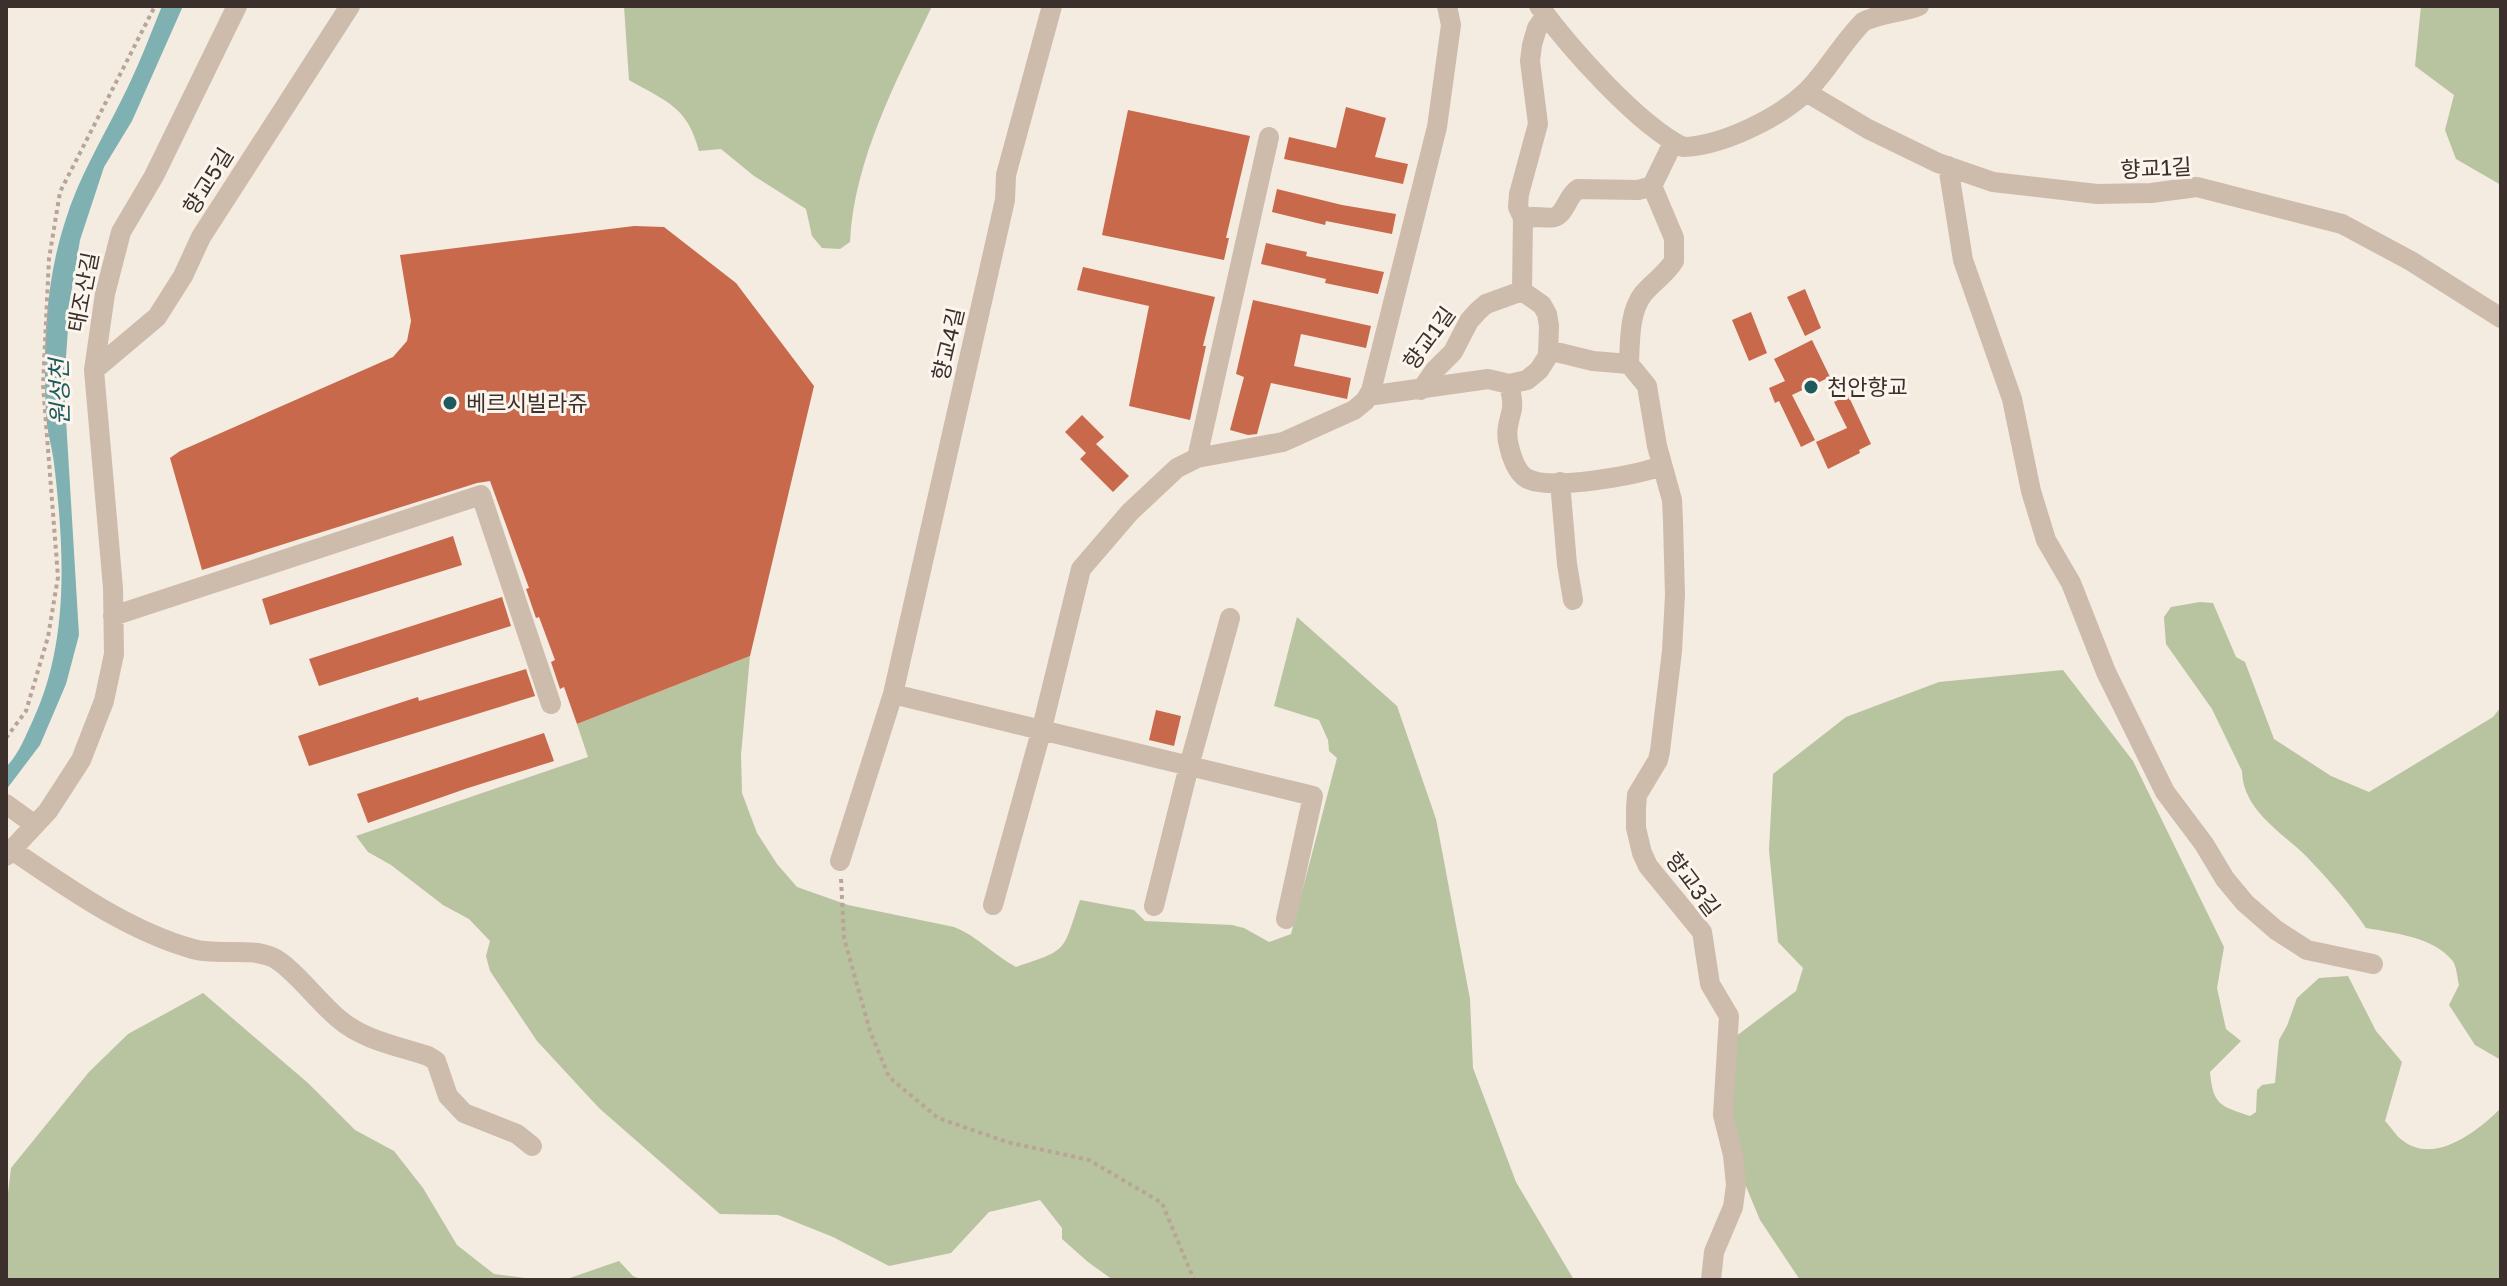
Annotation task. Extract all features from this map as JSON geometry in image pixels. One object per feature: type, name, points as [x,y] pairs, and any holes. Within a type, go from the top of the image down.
[{"type":"street","name":"태조산길","points":[[9,853],[21,815],[48,811],[81,760],[104,701],[114,654],[94,370],[105,294],[121,232],[154,176],[237,6]]},
{"type":"street","name":"향교5길","points":[[94,370],[157,317],[183,276],[201,237],[350,6]]},
{"type":"street","name":"향교4길","points":[[840,861],[893,694],[1005,200],[1006,175],[1052,6]]},
{"type":"street","points":[[993,905],[1041,732],[1081,569],[1130,512],[1177,468],[1197,458],[1283,442],[1354,410],[1368,396],[1437,127],[1451,25],[1447,6]]},
{"type":"street","points":[[1542,10],[1633,110],[1673,143],[1697,147],[1721,140],[1790,105],[1806,92],[1863,22],[1919,6]]},
{"type":"street","points":[[1368,396],[1488,379],[1509,384],[1527,380],[1539,370],[1548,356],[1547,314],[1542,305],[1522,291],[1523,218],[1518,207],[1538,124],[1530,61],[1542,10]]},
{"type":"street","name":"향교1길","points":[[1806,92],[1868,129],[1948,166],[1993,182],[2097,194],[2151,193],[2197,187],[2342,224],[2411,261],[2501,318]]},
{"type":"street","points":[[1197,458],[1269,137]]},
{"type":"street","points":[[1548,350],[1593,361],[1629,364],[1636,308],[1643,294],[1674,261],[1676,249],[1653,186],[1673,143]]},
{"type":"street","points":[[1948,166],[1963,260],[2012,399],[2031,491],[2046,540],[2071,583],[2106,672],[2165,792],[2204,844],[2225,879],[2245,903],[2276,930],[2307,950],[2373,964]]},
{"type":"street","points":[[1523,218],[1533,215],[1554,218],[1559,215],[1571,193],[1578,189],[1638,190],[1653,186]]},
{"type":"street","name":"향교1길","points":[[1421,390],[1453,352],[1469,321],[1478,311],[1486,304],[1522,291]]},
{"type":"street","name":"향교3길","points":[[1629,364],[1647,386],[1662,466],[1672,500],[1675,595],[1672,651],[1658,760],[1637,795],[1636,828],[1648,866],[1702,932],[1710,984],[1729,1016],[1723,1115],[1733,1155],[1736,1185],[1733,1207],[1714,1252],[1711,1280]]},
{"type":"street","points":[[1509,384],[1513,406],[1507,434],[1509,448],[1520,474],[1530,481],[1614,478],[1662,466]]},
{"type":"street","points":[[1560,482],[1573,600]]},
{"type":"street","points":[[113,616],[481,495],[551,704]]},
{"type":"street","points":[[1154,906],[1230,618]]},
{"type":"street","points":[[893,694],[1313,796],[1286,919]]},
{"type":"street","points":[[9,853],[136,926],[169,940],[197,950],[276,958],[338,1019],[357,1033],[436,1061],[448,1096],[464,1113],[517,1134],[532,1146]]},
{"type":"path","points":[[6,738],[26,711],[48,637],[58,577],[43,385],[49,259],[60,192],[155,6]]},
{"type":"path","points":[[840,861],[844,938],[870,1031],[889,1077],[938,1118],[1007,1142],[1089,1160],[1162,1203],[1194,1280]]},
{"type":"green space","points":[[624,6],[932,6],[868,150],[853,211],[850,242],[840,249],[822,248],[812,236],[806,209],[754,176],[721,149],[699,151],[682,115],[665,100],[629,80]]},
{"type":"green space","points":[[2421,6],[2501,6],[2501,185],[2456,159],[2445,130],[2454,95],[2415,66]]},
{"type":"green space","points":[[2213,603],[2236,657],[2245,662],[2274,739],[2331,776],[2369,792],[2493,717],[2501,707],[2501,1060],[2475,1045],[2449,1005],[2459,985],[2452,960],[2424,941],[2366,928],[2315,866],[2256,809],[2244,785],[2242,771],[2212,709],[2166,644],[2164,617],[2171,607]]},
{"type":"green space","points":[[1297,617],[1397,706],[1436,819],[1470,999],[1473,1068],[1516,1182],[1574,1280],[1113,1280],[1062,1239],[1062,1228],[1040,1200],[989,1212],[951,1253],[889,1266],[833,1237],[778,1215],[720,1214],[599,1108],[537,1041],[490,971],[486,956],[490,941],[469,919],[443,905],[391,865],[368,852],[356,836],[588,757],[577,724],[750,656],[741,755],[742,793],[757,833],[797,887],[848,905],[954,927],[1016,967],[1055,952],[1062,946],[1080,900],[1134,910],[1145,921],[1232,925],[1269,942],[1291,934],[1337,758],[1329,751],[1328,740],[1319,720],[1274,706]]},
{"type":"green space","points":[[2063,670],[2133,761],[2224,947],[2217,988],[2226,1029],[2241,1041],[2210,1072],[2216,1098],[2240,1113],[2250,1116],[2256,1112],[2257,1090],[2262,1085],[2275,1083],[2279,1040],[2297,998],[2319,978],[2348,976],[2376,1031],[2402,1062],[2385,1121],[2400,1138],[2414,1147],[2441,1147],[2468,1135],[2501,1108],[2501,1280],[1800,1280],[1760,1220],[1715,1112],[1723,1046],[1796,991],[1803,968],[1778,942],[1769,850],[1773,774],[1846,717],[1939,682]]},
{"type":"green space","points":[[203,993],[308,1083],[355,1130],[394,1151],[423,1188],[457,1245],[494,1274],[540,1280],[6,1280],[6,1210],[11,1168],[89,1072],[128,1034]]},
{"type":"green space","points":[[619,1261],[633,1276],[643,1280],[564,1280]]},
{"type":"water","name":"원성천","points":[[162,6],[183,6],[132,121],[104,167],[80,240],[70,300],[64,386],[79,635],[66,684],[40,745],[6,790],[6,767],[15,757],[45,690],[59,626],[62,560],[45,391],[45,342],[53,269],[76,191],[132,78]]},
{"type":"building","points":[[1346,107],[1386,118],[1375,157],[1408,164],[1403,184],[1284,159],[1289,137],[1336,148]]},
{"type":"building","points":[[1128,110],[1250,136],[1226,238],[1229,238],[1224,260],[1102,235]]},
{"type":"building","points":[[1277,189],[1396,214],[1392,234],[1326,221],[1325,225],[1272,212]]},
{"type":"building","points":[[634,226],[664,227],[736,283],[814,386],[750,656],[577,724],[564,687],[560,689],[551,662],[555,660],[539,617],[536,618],[526,589],[529,588],[490,481],[202,570],[170,458],[393,357],[407,341],[411,321],[400,255]]},
{"type":"building","points":[[1266,243],[1307,252],[1306,256],[1384,272],[1378,294],[1325,283],[1326,279],[1261,264]]},
{"type":"building","points":[[1083,267],[1215,297],[1190,420],[1129,406],[1149,306],[1077,290]]},
{"type":"building","points":[[1805,289],[1821,328],[1805,336],[1787,297]]},
{"type":"building","points":[[1253,300],[1371,326],[1366,348],[1301,334],[1294,366],[1351,378],[1347,399],[1271,383],[1257,434],[1230,430],[1244,377],[1236,374]]},
{"type":"building","points":[[1751,312],[1767,353],[1749,361],[1732,320]]},
{"type":"building","points":[[1812,340],[1830,377],[1792,395],[1815,440],[1801,447],[1779,401],[1775,403],[1769,388],[1785,381],[1774,359]]},
{"type":"building","points":[[1848,395],[1871,444],[1828,469],[1816,442],[1847,428],[1834,402]]},
{"type":"building","points":[[1082,415],[1104,437],[1096,444],[1129,476],[1113,492],[1080,459],[1086,453],[1065,432]]},
{"type":"building","points":[[453,536],[462,565],[270,625],[262,599]]},
{"type":"building","points":[[502,597],[511,626],[319,686],[309,659]]},
{"type":"building","points":[[526,669],[535,696],[309,766],[298,736],[418,697],[419,701]]},
{"type":"building","points":[[1156,710],[1181,716],[1174,746],[1149,740]]},
{"type":"building","points":[[544,733],[554,761],[368,823],[357,794]]},
{"type":"place","name":"천안향교","points":[[1811,387]]},
{"type":"place","name":"베르시빌라쥬","points":[[450,403]]}]
